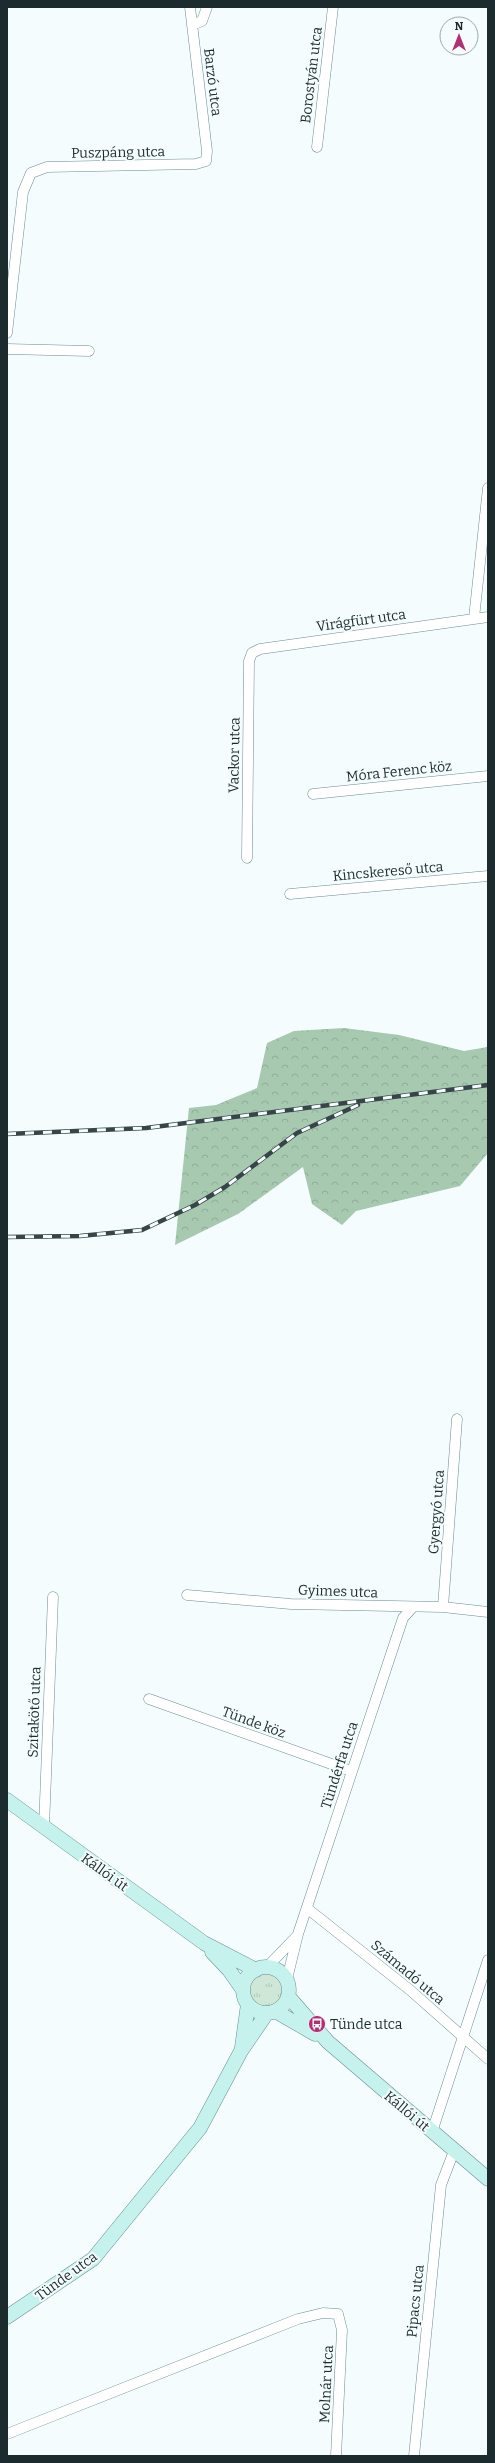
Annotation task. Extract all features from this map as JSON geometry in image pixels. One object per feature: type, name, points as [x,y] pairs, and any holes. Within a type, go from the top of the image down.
[{"type":"main road","name":"Kállói út","points":[[7,1800],[204,1943],[229,1970],[243,1990],[248,2004],[256,2011],[271,2012],[328,2042]]},
{"type":"main road","name":"Kállói út","points":[[204,1943],[261,1968],[282,1973],[287,1979]]},
{"type":"main road","points":[[243,1990],[249,1975],[261,1968]]},
{"type":"main road","points":[[271,2012],[281,2008],[288,1996],[289,1988],[287,1979]]},
{"type":"main road","name":"Kállói út","points":[[288,1996],[328,2042],[488,2179]]},
{"type":"main road","name":"Tünde utca","points":[[241,2051],[248,2004]]},
{"type":"main road","name":"Tünde utca","points":[[7,2317],[93,2259],[200,2128],[241,2051],[271,2012]]},
{"type":"street","name":"Barzó utca","points":[[190,7],[208,151],[206,161]]},
{"type":"street","points":[[192,25],[202,21],[207,7]]},
{"type":"street","name":"Borostyán utca","points":[[317,147],[333,7]]},
{"type":"street","name":"Puszpáng utca","points":[[7,333],[23,192],[31,173],[47,167],[196,164],[206,161]]},
{"type":"street","points":[[7,349],[89,351]]},
{"type":"street","points":[[474,618],[488,488]]},
{"type":"street","name":"Virágfürt utca","points":[[252,652],[260,649],[488,617]]},
{"type":"street","name":"Vackor utca","points":[[247,858],[249,661],[252,652]]},
{"type":"street","name":"Móra Ferenc köz","points":[[313,794],[488,776]]},
{"type":"street","name":"Kincskereső utca","points":[[290,894],[488,876]]},
{"type":"street","name":"Gyergyó utca","points":[[443,1607],[457,1419]]},
{"type":"street","name":"Gyimes utca","points":[[187,1595],[291,1604],[412,1608],[443,1607],[488,1612]]},
{"type":"street","name":"Szitakötő utca","points":[[44,1828],[53,1597]]},
{"type":"street","name":"Tündérfa utca","points":[[287,1979],[298,1934],[308,1909],[351,1771],[403,1618],[412,1608]]},
{"type":"street","name":"Tünde köz","points":[[149,1698],[351,1771]]},
{"type":"street","name":"Számadó utca","points":[[308,1909],[410,1990],[463,2039],[488,2059]]},
{"type":"street","name":"Tündérfa utca","points":[[261,1968],[298,1934]]},
{"type":"street","points":[[432,2132],[488,1960]]},
{"type":"street","name":"Pipacs utca","points":[[414,2456],[441,2185],[454,2151]]},
{"type":"street","name":"Molnár utca","points":[[7,2434],[298,2319],[323,2313],[338,2314],[342,2330],[336,2456]]},
{"type":"green space","points":[[344,1028],[399,1035],[464,1051],[488,1047],[488,1153],[460,1186],[356,1211],[342,1225],[312,1204],[303,1167],[238,1214],[175,1245],[189,1108],[216,1105],[257,1088],[267,1043],[294,1031]]},
{"type":"green space","points":[[270,1973],[277,1975],[282,1980],[284,1990],[282,2000],[277,2005],[264,2007],[257,2005],[252,2000],[250,1987],[252,1980],[257,1975]]},
{"type":"railway","points":[[7,1134],[146,1128],[488,1085]]},
{"type":"railway","points":[[7,1237],[80,1236],[142,1230],[195,1205],[225,1187],[297,1133],[358,1105]]},
{"type":"place","name":"Tünde utca","points":[[317,2024]]}]
